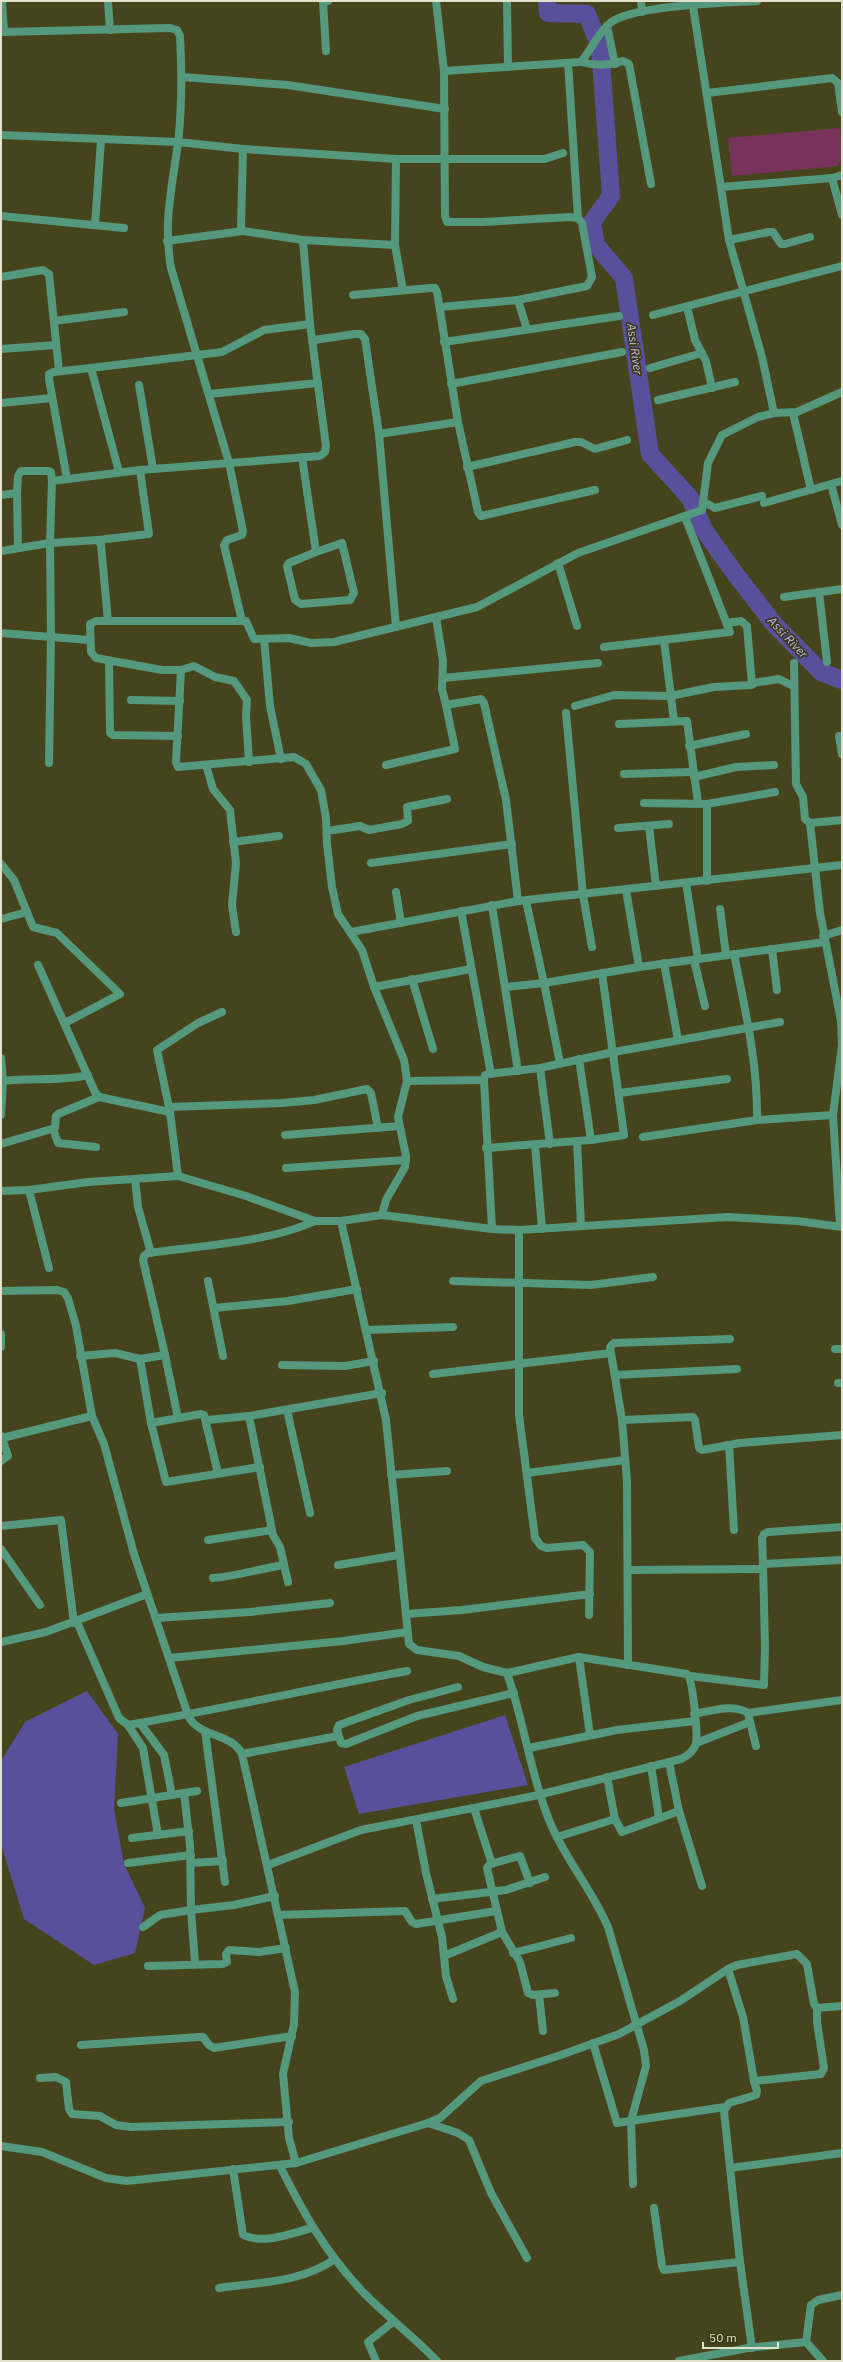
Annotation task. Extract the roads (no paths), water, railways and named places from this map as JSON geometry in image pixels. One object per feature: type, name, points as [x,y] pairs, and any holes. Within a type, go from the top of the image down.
[{"type":"street","points":[[2,1],[3,32],[170,28],[177,30],[180,36],[182,77],[178,142],[169,206],[167,241],[172,268],[196,356],[209,394],[229,463],[243,531],[242,535],[227,540],[224,545],[242,622]]},
{"type":"street","points":[[108,1],[110,30]]},
{"type":"street","points":[[326,51],[323,1],[328,1]]},
{"type":"street","points":[[436,1],[444,71],[445,216],[447,222],[453,224],[578,218]]},
{"type":"street","points":[[507,1],[508,67]]},
{"type":"street","points":[[641,1],[642,12]]},
{"type":"street","points":[[581,62],[604,29],[617,19],[642,12],[711,3],[757,1]]},
{"type":"street","points":[[693,6],[729,240],[742,292],[762,358],[774,413]]},
{"type":"street","points":[[604,29],[612,65]]},
{"type":"street","points":[[444,71],[581,62],[594,66],[612,65],[623,61],[629,64],[651,184]]},
{"type":"street","points":[[440,308],[518,300],[588,286],[591,282],[592,277],[582,223],[578,218],[568,63]]},
{"type":"street","points":[[182,77],[288,85],[445,109]]},
{"type":"street","points":[[707,94],[832,78],[838,83],[842,112]]},
{"type":"street","points":[[1,135],[178,142],[243,149],[396,159],[545,159],[563,153]]},
{"type":"street","points":[[95,225],[101,140]]},
{"type":"street","points":[[243,149],[241,227],[243,231]]},
{"type":"street","points":[[396,159],[395,244],[403,290]]},
{"type":"street","points":[[721,187],[832,178],[842,175]]},
{"type":"street","points":[[832,178],[840,202],[842,215]]},
{"type":"street","points":[[1,216],[124,228]]},
{"type":"street","points":[[167,241],[243,231],[303,240],[395,244]]},
{"type":"street","points":[[729,240],[769,232],[773,232],[781,244],[810,237]]},
{"type":"street","points":[[52,481],[140,470],[320,456],[325,452],[326,446],[314,340],[310,324],[303,240]]},
{"type":"street","points":[[653,315],[842,266]]},
{"type":"street","points":[[1,277],[43,270],[49,274],[59,372]]},
{"type":"street","points":[[353,295],[434,288],[440,308],[444,342],[458,422],[478,512],[481,516],[595,490]]},
{"type":"street","points":[[518,300],[527,329]]},
{"type":"street","points":[[687,307],[695,340],[702,353],[712,388]]},
{"type":"street","points":[[54,321],[124,312]]},
{"type":"street","points":[[444,342],[619,316]]},
{"type":"street","points":[[67,479],[49,374],[196,356],[228,350],[246,338],[264,330],[310,324]]},
{"type":"street","points":[[314,340],[355,334],[361,334],[365,339],[379,434],[396,627]]},
{"type":"street","points":[[1,349],[56,345]]},
{"type":"street","points":[[451,384],[622,352]]},
{"type":"street","points":[[650,368],[702,353]]},
{"type":"street","points":[[91,368],[119,472]]},
{"type":"street","points":[[658,400],[735,382]]},
{"type":"street","points":[[209,394],[318,383]]},
{"type":"street","points":[[139,385],[153,469]]},
{"type":"street","points":[[703,506],[708,463],[719,439],[758,417],[774,413],[793,413],[842,392]]},
{"type":"street","points":[[1,403],[52,398]]},
{"type":"street","points":[[793,413],[811,490]]},
{"type":"street","points":[[379,434],[458,422]]},
{"type":"street","points":[[468,467],[575,442],[581,442],[594,449],[627,440]]},
{"type":"street","points":[[302,457],[316,552]]},
{"type":"street","points":[[1,551],[50,542],[98,540],[149,534],[140,470]]},
{"type":"street","points":[[18,548],[18,476],[21,471],[49,471],[51,472],[52,481],[50,542],[51,637],[49,763]]},
{"type":"street","points":[[249,762],[246,715],[247,700],[240,685],[234,681],[215,677],[194,666],[181,670],[162,670],[109,661],[92,656],[90,624],[96,621],[242,622],[248,623],[252,638],[257,640],[289,638],[324,644],[368,636],[396,627],[476,607],[558,563],[599,545],[687,516],[703,506],[715,508],[763,500],[842,482]]},
{"type":"street","points":[[831,484],[842,525]]},
{"type":"street","points":[[1,495],[17,493]]},
{"type":"street","points":[[604,647],[728,633],[730,630],[687,516]]},
{"type":"street","points":[[98,540],[101,545],[108,621]]},
{"type":"street","points":[[342,543],[354,593],[350,600],[301,604],[294,600],[287,566],[289,563],[316,552],[342,543]]},
{"type":"street","points":[[558,563],[577,626]]},
{"type":"street","points":[[784,597],[842,589]]},
{"type":"street","points":[[819,592],[827,662]]},
{"type":"street","points":[[386,765],[456,749],[443,698],[443,661],[436,617]]},
{"type":"street","points":[[727,623],[741,621],[747,626],[753,683]]},
{"type":"street","points":[[1,633],[90,640]]},
{"type":"street","points":[[264,639],[270,706],[282,759]]},
{"type":"street","points":[[664,641],[674,721]]},
{"type":"street","points":[[109,661],[110,733],[113,735],[178,736]]},
{"type":"street","points":[[443,678],[598,663]]},
{"type":"street","points":[[794,663],[793,686],[796,732],[796,784],[803,797],[805,819],[810,822],[842,820]]},
{"type":"street","points":[[181,670],[176,765],[181,767],[294,757],[303,761],[315,778],[324,803],[332,887],[338,914],[352,932],[362,950],[374,987],[404,1060],[407,1081],[398,1109],[399,1126],[406,1160],[405,1167],[386,1200],[382,1215]]},
{"type":"street","points":[[575,706],[614,695],[670,696],[714,687],[749,685],[779,679],[793,686]]},
{"type":"street","points":[[446,705],[481,699],[484,703],[506,800],[522,901],[544,983],[560,1063]]},
{"type":"street","points":[[131,700],[180,701]]},
{"type":"street","points":[[566,713],[583,895],[592,947]]},
{"type":"street","points":[[619,724],[687,721],[693,775],[702,804],[707,881]]},
{"type":"street","points":[[689,746],[746,734]]},
{"type":"street","points":[[839,736],[842,754]]},
{"type":"street","points":[[206,765],[213,789],[230,810],[236,877],[232,904],[236,932]]},
{"type":"street","points":[[624,774],[693,775],[736,767],[774,765]]},
{"type":"street","points":[[644,803],[702,804],[775,792]]},
{"type":"street","points":[[327,831],[360,826],[369,830],[402,824],[408,820],[407,807],[447,799]]},
{"type":"street","points":[[1,1191],[29,1190],[88,1182],[178,1176],[246,1196],[314,1220],[341,1221],[382,1215],[492,1229],[519,1230],[728,1217],[768,1218],[841,1226],[833,1115],[842,1045],[841,1021],[824,939],[810,822]]},
{"type":"street","points":[[618,828],[669,824]]},
{"type":"street","points":[[649,826],[656,886]]},
{"type":"street","points":[[233,842],[279,836]]},
{"type":"street","points":[[371,863],[512,844]]},
{"type":"street","points":[[1,864],[14,880],[33,927],[57,932],[120,994],[65,1023]]},
{"type":"street","points":[[352,932],[492,905],[842,865]]},
{"type":"street","points":[[686,883],[704,1006]]},
{"type":"street","points":[[626,890],[639,967]]},
{"type":"street","points":[[396,892],[401,922]]},
{"type":"street","points":[[492,905],[518,1070]]},
{"type":"street","points":[[720,910],[748,1027],[756,1080],[757,1120]]},
{"type":"street","points":[[461,911],[491,1074]]},
{"type":"street","points":[[1,919],[26,912]]},
{"type":"street","points":[[505,987],[544,983],[639,967],[772,949],[824,939],[842,930]]},
{"type":"street","points":[[772,949],[777,990]]},
{"type":"street","points":[[664,964],[678,1040]]},
{"type":"street","points":[[38,965],[99,1097]]},
{"type":"street","points":[[374,987],[412,978],[471,969]]},
{"type":"street","points":[[486,1148],[550,1144],[624,1135],[614,1052],[602,973]]},
{"type":"street","points":[[412,978],[432,1049]]},
{"type":"street","points":[[178,1176],[169,1109],[157,1050],[198,1023],[222,1012]]},
{"type":"street","points":[[492,1229],[486,1148],[485,1075],[540,1068],[614,1052],[780,1022]]},
{"type":"street","points":[[1,1058],[3,1081],[1,1115]]},
{"type":"street","points":[[579,1059],[591,1140]]},
{"type":"street","points":[[540,1068],[550,1144]]},
{"type":"street","points":[[3,1081],[28,1078],[61,1080],[88,1075]]},
{"type":"street","points":[[619,1093],[727,1079]]},
{"type":"street","points":[[407,1081],[484,1080]]},
{"type":"street","points":[[1,1144],[53,1129],[57,1127],[56,1118],[58,1114],[99,1097],[169,1109],[314,1100],[367,1089],[371,1093],[378,1128]]},
{"type":"street","points":[[643,1137],[757,1120],[833,1115]]},
{"type":"street","points":[[285,1135],[399,1126]]},
{"type":"street","points":[[53,1129],[58,1143],[96,1147]]},
{"type":"street","points":[[577,1141],[581,1226]]},
{"type":"street","points":[[535,1145],[542,1229]]},
{"type":"street","points":[[286,1168],[406,1160]]},
{"type":"street","points":[[135,1179],[138,1207],[150,1253],[148,1254]]},
{"type":"street","points":[[29,1190],[49,1268]]},
{"type":"street","points":[[178,1418],[143,1260],[144,1256],[148,1254],[268,1235],[290,1230],[314,1220]]},
{"type":"street","points":[[341,1221],[382,1393],[407,1632],[409,1644],[417,1650],[459,1656],[483,1668],[507,1673],[579,1657],[682,1672],[690,1676],[764,1685],[764,1534],[842,1527]]},
{"type":"street","points":[[519,1230],[519,1415],[537,1543],[547,1548],[588,1547],[590,1552],[590,1615]]},
{"type":"street","points":[[453,1281],[519,1281],[591,1285],[653,1277]]},
{"type":"street","points":[[208,1281],[223,1356]]},
{"type":"street","points":[[214,1308],[288,1301],[357,1289]]},
{"type":"street","points":[[1,1291],[57,1290],[64,1292],[68,1298],[76,1326],[80,1356],[92,1416],[104,1444],[124,1520],[147,1594],[188,1715],[193,1725],[234,1743],[242,1754],[279,1915],[296,2008],[292,2036],[285,2059],[283,2074],[289,2138],[296,2163]]},
{"type":"street","points":[[367,1330],[453,1327]]},
{"type":"street","points":[[1,1334],[2,1347]]},
{"type":"street","points":[[628,1665],[628,1570],[625,1460],[622,1420],[610,1347],[614,1343],[730,1339]]},
{"type":"street","points":[[80,1356],[116,1353],[140,1359],[165,1354]]},
{"type":"street","points":[[433,1374],[520,1362],[611,1353]]},
{"type":"street","points":[[140,1359],[151,1423],[166,1482],[260,1466]]},
{"type":"street","points":[[282,1365],[349,1366],[374,1361]]},
{"type":"street","points":[[615,1374],[737,1369]]},
{"type":"street","points":[[207,1420],[249,1416],[382,1393]]},
{"type":"street","points":[[287,1410],[310,1513]]},
{"type":"street","points":[[151,1423],[201,1414],[207,1420],[218,1473]]},
{"type":"street","points":[[1,1461],[8,1456],[1,1437],[92,1416]]},
{"type":"street","points":[[249,1416],[272,1530],[274,1538],[280,1547],[288,1582]]},
{"type":"street","points":[[622,1420],[693,1417],[695,1420],[699,1448],[705,1450],[729,1445],[842,1435],[842,1438]]},
{"type":"street","points":[[729,1445],[734,1530]]},
{"type":"street","points":[[527,1474],[625,1460]]},
{"type":"street","points":[[391,1475],[447,1471]]},
{"type":"street","points":[[1,1526],[61,1520],[75,1622],[119,1718],[128,1725],[141,1743],[158,1836]]},
{"type":"street","points":[[208,1540],[272,1530]]},
{"type":"street","points":[[1,1549],[40,1605]]},
{"type":"street","points":[[338,1565],[399,1555]]},
{"type":"street","points":[[628,1570],[763,1566],[842,1560]]},
{"type":"street","points":[[213,1578],[242,1575],[262,1568],[283,1565]]},
{"type":"street","points":[[1,1642],[26,1638],[75,1622],[147,1594]]},
{"type":"street","points":[[406,1614],[477,1608],[590,1594]]},
{"type":"street","points":[[156,1618],[250,1612],[330,1603]]},
{"type":"street","points":[[169,1658],[343,1641],[407,1632]]},
{"type":"street","points":[[579,1657],[590,1735]]},
{"type":"street","points":[[128,1725],[188,1715],[300,1690],[408,1672]]},
{"type":"street","points":[[507,1673],[514,1693],[545,1810],[557,1836],[600,1909],[608,1927],[637,2025],[646,2066],[631,2121],[634,2184]]},
{"type":"street","points":[[268,1865],[342,1836],[541,1794],[688,1756],[692,1752],[696,1743],[695,1718],[690,1676]]},
{"type":"street","points":[[458,1687],[408,1700],[339,1725],[337,1730],[341,1743],[346,1744],[417,1716],[514,1693]]},
{"type":"street","points":[[529,1748],[590,1735],[695,1718],[729,1708],[737,1708],[748,1713],[842,1700]]},
{"type":"street","points":[[748,1713],[756,1746]]},
{"type":"street","points":[[696,1743],[750,1722]]},
{"type":"street","points":[[140,1723],[164,1755],[172,1795]]},
{"type":"street","points":[[205,1731],[225,1882]]},
{"type":"street","points":[[242,1754],[338,1736]]},
{"type":"street","points":[[669,1762],[679,1811],[702,1886]]},
{"type":"street","points":[[651,1766],[659,1818]]},
{"type":"street","points":[[607,1777],[615,1819],[622,1832],[679,1811]]},
{"type":"street","points":[[121,1803],[196,1791]]},
{"type":"street","points":[[184,1793],[191,1859],[191,1910],[195,1963]]},
{"type":"street","points":[[474,1808],[492,1864]]},
{"type":"street","points":[[557,1836],[615,1819]]},
{"type":"street","points":[[416,1820],[438,1921],[446,1976],[453,1999]]},
{"type":"street","points":[[132,1838],[158,1836],[188,1831]]},
{"type":"street","points":[[530,1882],[520,1856],[492,1864],[486,1868],[502,1932],[513,1953],[520,1962],[528,1993],[539,1995],[555,1993]]},
{"type":"street","points":[[128,1863],[191,1859],[223,1861]]},
{"type":"street","points":[[432,1899],[506,1890],[545,1877]]},
{"type":"street","points":[[143,1928],[160,1915],[191,1910],[218,1908],[274,1896]]},
{"type":"street","points":[[279,1915],[401,1911],[407,1912],[414,1924],[496,1911]]},
{"type":"street","points":[[444,1956],[502,1932]]},
{"type":"street","points":[[513,1953],[571,1938]]},
{"type":"street","points":[[148,1966],[225,1963],[227,1952],[229,1950],[260,1952],[286,1948]]},
{"type":"street","points":[[1,2146],[42,2152],[114,2180],[280,2166],[296,2163],[440,2118],[481,2081],[593,2043],[637,2025],[680,2001],[728,1969],[797,1954],[806,1964],[812,1999],[817,2008],[817,2022],[824,2068],[821,2074],[754,2081]]},
{"type":"street","points":[[593,2043],[614,2121],[619,2124],[725,2107],[729,2103],[756,2095],[757,2091],[743,2017],[728,1969]]},
{"type":"street","points":[[539,1995],[543,2031]]},
{"type":"street","points":[[817,2008],[842,2006]]},
{"type":"street","points":[[80,2045],[199,2036],[203,2037],[209,2045],[214,2048],[292,2036]]},
{"type":"street","points":[[40,2078],[56,2077],[66,2082],[69,2108],[72,2114],[100,2116],[116,2125],[142,2127],[288,2122]]},
{"type":"street","points":[[725,2107],[740,2262],[752,2348]]},
{"type":"street","points":[[428,2123],[458,2134],[469,2140],[492,2193],[527,2258]]},
{"type":"street","points":[[730,2168],[842,2153]]},
{"type":"street","points":[[280,2166],[312,2228],[335,2259],[361,2290],[393,2322],[437,2361]]},
{"type":"street","points":[[233,2169],[244,2235],[255,2238],[268,2238],[312,2228]]},
{"type":"street","points":[[654,2208],[662,2266],[664,2270],[740,2262]]},
{"type":"street","points":[[219,2288],[301,2277],[325,2266],[335,2259]]},
{"type":"street","points":[[823,2361],[806,2342],[810,2305],[818,2300],[842,2295]]},
{"type":"street","points":[[376,2361],[368,2342],[393,2322]]},
{"type":"street","points":[[679,2361],[752,2348],[806,2342]]},
{"type":"waterway","name":"Assi River","points":[[547,1],[548,13],[587,14],[600,47],[611,196],[592,222],[596,245],[624,278],[650,454],[690,498],[704,530],[733,571],[774,624],[821,672],[842,680]]}]
